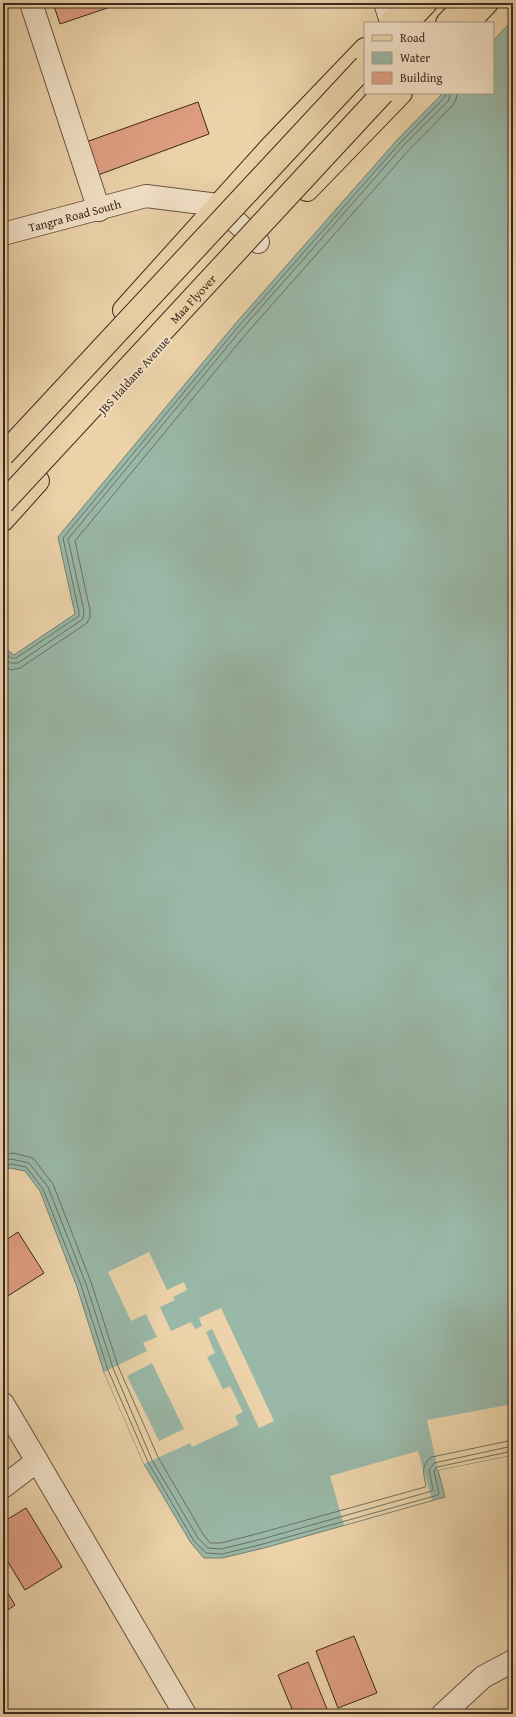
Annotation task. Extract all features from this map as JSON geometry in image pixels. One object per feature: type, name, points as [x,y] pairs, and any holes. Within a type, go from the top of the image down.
[{"type":"main road","points":[[393,18],[409,3]]},
{"type":"main road","points":[[393,18],[426,3]]},
{"type":"main road","points":[[448,22],[466,3]]},
{"type":"main road","points":[[469,22],[487,3]]},
{"type":"main road","points":[[3,442],[272,147],[364,50]]},
{"type":"main road","points":[[3,455],[364,67]]},
{"type":"main road","name":"Maa Flyover","points":[[3,503],[382,94]]},
{"type":"main road","name":"JBS Haldane Avenue","points":[[3,520],[189,314],[399,94]]},
{"type":"street","points":[[31,3],[99,210]]},
{"type":"street","name":"Tangra Road South","points":[[3,234],[99,210],[146,196],[218,206]]},
{"type":"street","points":[[218,206],[258,242]]},
{"type":"street","points":[[3,1404],[185,1714]]},
{"type":"street","points":[[3,1487],[37,1461]]},
{"type":"street","points":[[443,1714],[483,1677],[513,1662]]},
{"type":"water","points":[[513,20],[513,1455],[438,1470],[445,1497],[264,1548],[222,1558],[204,1558],[191,1543],[144,1464],[104,1372],[77,1287],[40,1191],[25,1171],[10,1168],[3,1171],[3,647],[14,655],[75,614],[58,537],[235,324],[397,140],[442,94],[494,94],[494,40]]},
{"type":"pier","points":[[149,1252],[167,1290],[184,1282],[187,1290],[173,1297],[175,1300],[160,1307],[171,1331],[191,1322],[195,1329],[202,1326],[199,1318],[221,1308],[274,1421],[259,1428],[212,1329],[206,1332],[215,1353],[207,1357],[223,1389],[230,1386],[243,1412],[235,1416],[239,1425],[192,1447],[190,1443],[144,1464],[104,1372],[147,1351],[143,1343],[157,1337],[146,1314],[131,1321],[108,1272]],"holes":[[[152,1363],[184,1429],[159,1441],[127,1376]]]},
{"type":"pier","points":[[513,1404],[513,1455],[438,1470],[427,1420]]},
{"type":"pier","points":[[418,1451],[432,1500],[344,1525],[330,1476]]},
{"type":"building","points":[[53,3],[122,3],[60,24]]},
{"type":"building","points":[[198,102],[209,134],[98,175],[86,142]]},
{"type":"building","points":[[18,1232],[44,1273],[3,1299],[3,1242]]},
{"type":"building","points":[[26,1508],[62,1567],[25,1590],[3,1554],[3,1522]]},
{"type":"building","points":[[3,1585],[15,1605],[3,1613]]},
{"type":"building","points":[[354,1636],[377,1693],[338,1708],[316,1651]]},
{"type":"building","points":[[308,1662],[329,1714],[294,1714],[278,1675]]}]
